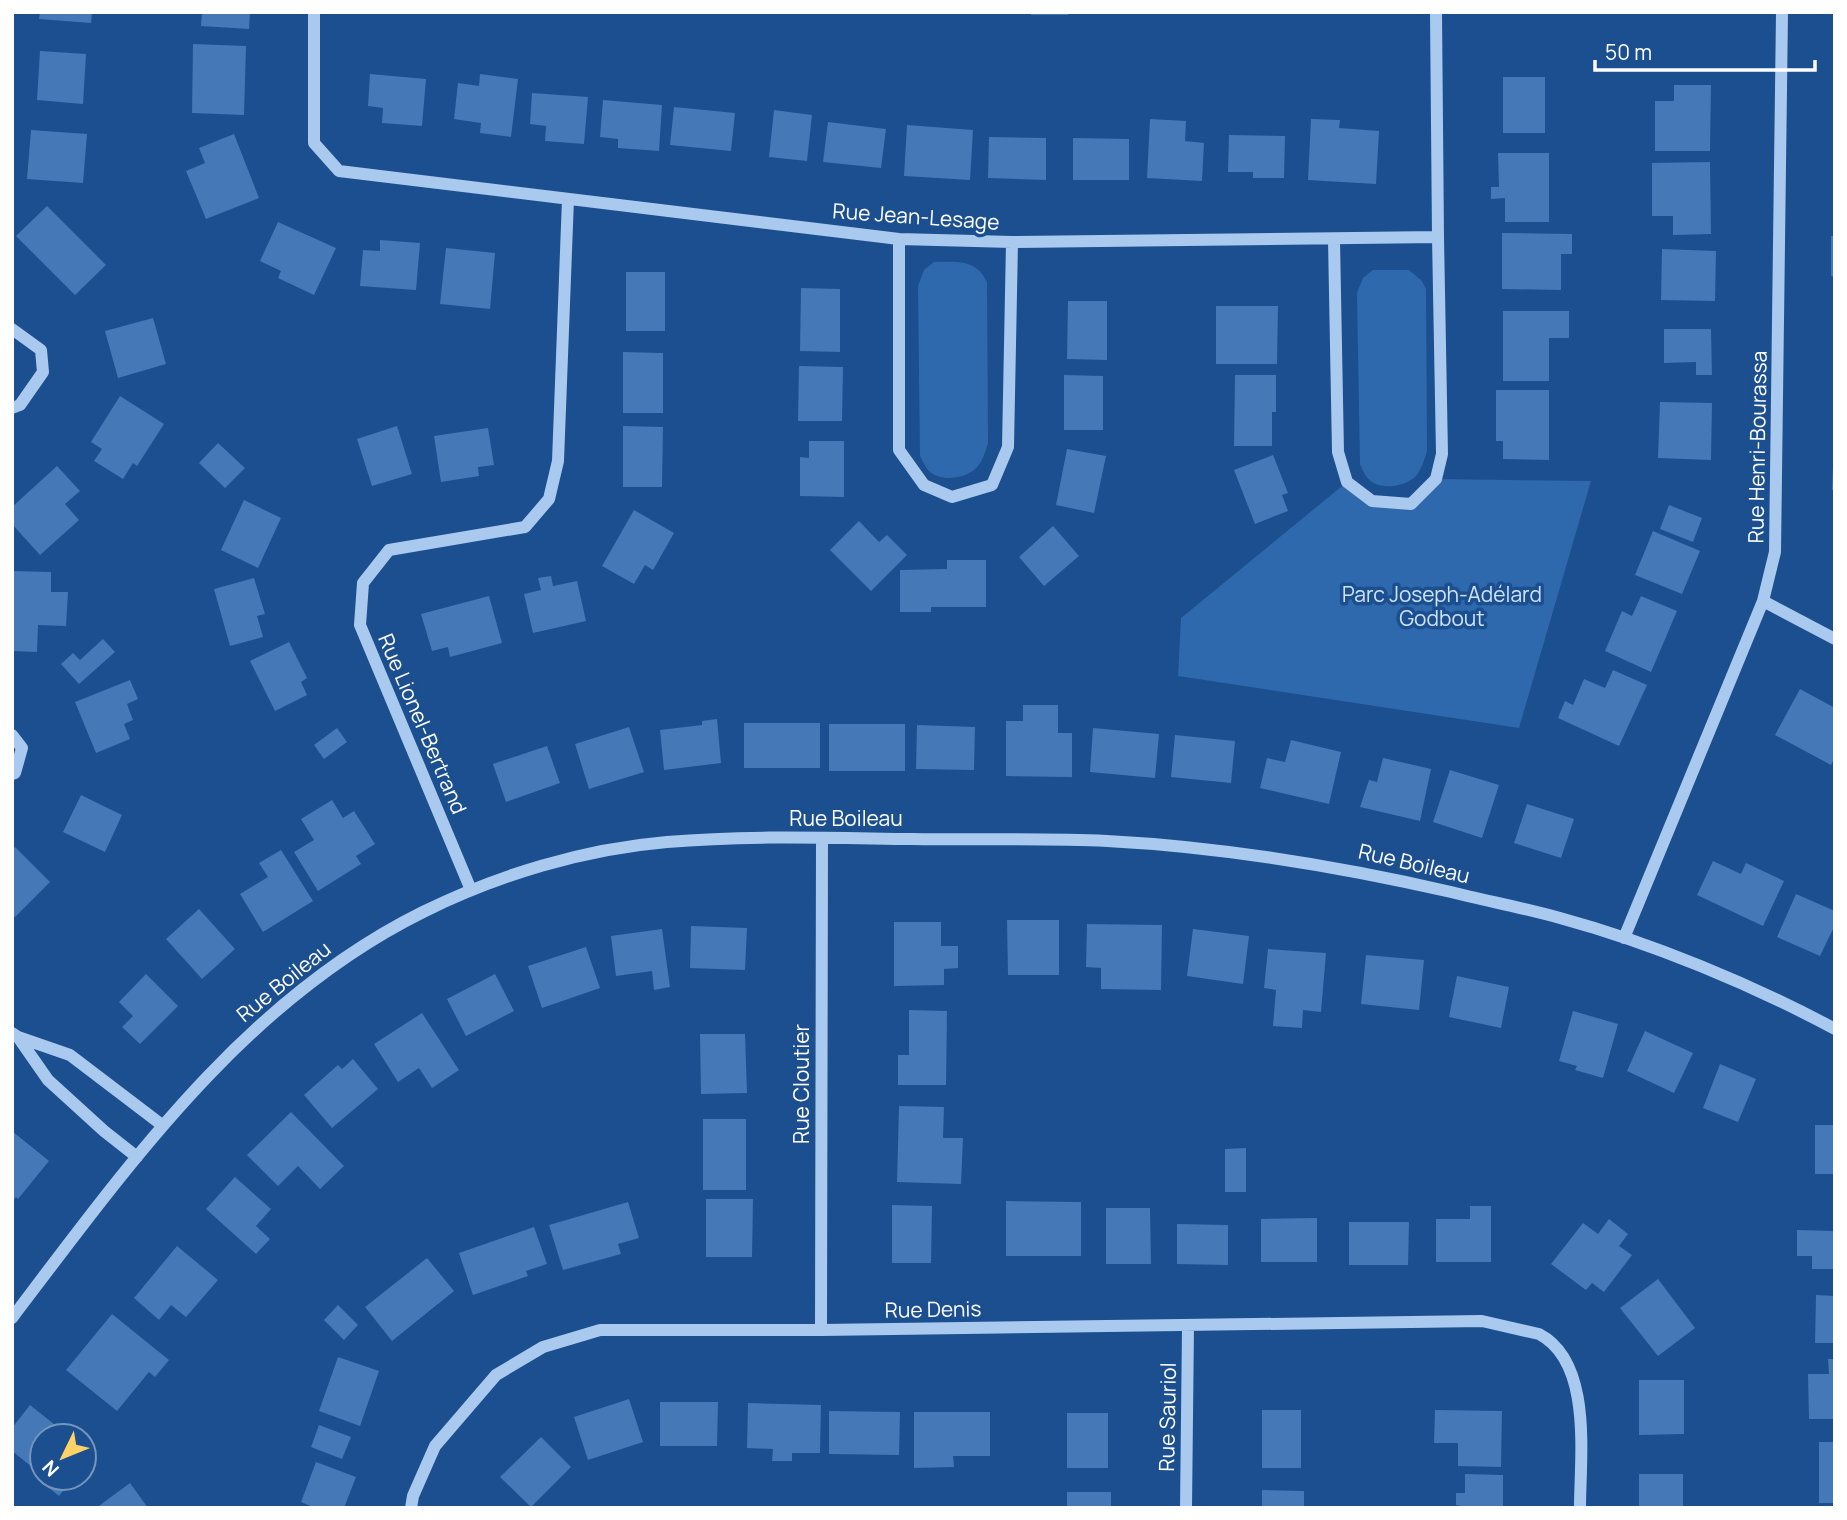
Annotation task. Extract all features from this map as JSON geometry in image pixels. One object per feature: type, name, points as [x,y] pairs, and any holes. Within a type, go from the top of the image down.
[{"type":"street","name":"Rue Jean-Lesage","points":[[314,12],[314,143],[340,171],[899,239],[1012,242],[1438,237]]},
{"type":"street","points":[[1334,240],[1338,452],[1347,482],[1372,501],[1411,504],[1436,478],[1442,454],[1436,12]]},
{"type":"street","name":"Rue Henri-Bourassa","points":[[1624,938],[1763,601],[1775,552],[1782,12]]},
{"type":"street","name":"Rue Lionel-Bertrand","points":[[471,890],[360,625],[363,583],[389,550],[525,527],[549,499],[558,461],[568,199]]},
{"type":"street","points":[[899,239],[899,450],[925,485],[952,497],[992,485],[1008,447],[1012,242]]},
{"type":"street","points":[[12,329],[41,350],[43,372],[20,405],[12,408]]},
{"type":"street","points":[[1763,601],[1835,639]]},
{"type":"street","points":[[12,735],[22,748],[15,773],[12,774]]},
{"type":"street","name":"Rue Boileau","points":[[12,1318],[162,1125],[251,1032],[309,982],[362,946],[419,914],[471,890],[553,862],[609,850],[664,842],[822,838],[1105,841],[1256,854],[1363,872],[1558,917],[1624,938],[1723,976],[1835,1029]]},
{"type":"street","name":"Rue Cloutier","points":[[821,1330],[822,838]]},
{"type":"street","points":[[15,1035],[70,1055],[162,1125]]},
{"type":"street","points":[[15,1035],[48,1080],[137,1157]]},
{"type":"street","name":"Rue Denis","points":[[411,1508],[413,1496],[435,1446],[496,1375],[543,1347],[600,1330],[821,1330],[1482,1321],[1547,1338],[1572,1372],[1579,1395],[1580,1508]]},
{"type":"street","name":"Rue Sauriol","points":[[1186,1508],[1188,1326]]},
{"type":"green space","points":[[934,262],[965,263],[977,269],[987,282],[988,443],[982,460],[975,469],[952,478],[934,474],[920,456],[918,286],[924,270]]},
{"type":"green space","points":[[1373,270],[1409,270],[1422,281],[1426,289],[1427,451],[1415,477],[1394,486],[1382,486],[1372,482],[1360,464],[1357,293],[1363,278]]},
{"type":"green space","name":"Parc Joseph-Adélard Godbout","points":[[1436,479],[1591,481],[1519,728],[1178,676],[1181,618],[1347,482],[1372,501],[1411,504]]},
{"type":"building","points":[[40,12],[92,12],[91,23],[39,19]]},
{"type":"building","points":[[202,12],[250,12],[249,29],[201,26]]},
{"type":"building","points":[[1031,12],[1068,12],[1068,15],[1031,15]]},
{"type":"building","points":[[193,44],[246,46],[244,115],[192,113]]},
{"type":"building","points":[[40,51],[86,54],[83,104],[37,100]]},
{"type":"building","points":[[370,74],[426,79],[422,126],[382,123],[383,108],[368,106]]},
{"type":"building","points":[[480,74],[518,79],[511,137],[480,133],[481,123],[454,119],[458,83],[479,86]]},
{"type":"building","points":[[1503,77],[1545,77],[1545,133],[1503,133]]},
{"type":"building","points":[[1674,85],[1711,85],[1710,151],[1655,151],[1655,101],[1674,101]]},
{"type":"building","points":[[532,93],[588,97],[584,144],[545,141],[546,126],[530,124]]},
{"type":"building","points":[[603,100],[662,105],[659,151],[618,148],[618,139],[600,137]]},
{"type":"building","points":[[674,107],[735,113],[731,151],[670,145]]},
{"type":"building","points":[[774,110],[812,115],[807,161],[769,157]]},
{"type":"building","points":[[1150,119],[1186,121],[1185,141],[1204,143],[1202,181],[1147,178]]},
{"type":"building","points":[[1311,119],[1340,120],[1339,128],[1379,131],[1376,184],[1308,180]]},
{"type":"building","points":[[828,122],[886,129],[881,168],[823,162]]},
{"type":"building","points":[[907,125],[973,130],[970,180],[904,176]]},
{"type":"building","points":[[31,130],[87,134],[83,183],[27,179]]},
{"type":"building","points":[[234,134],[259,198],[206,219],[186,171],[205,163],[199,148]]},
{"type":"building","points":[[1229,135],[1285,136],[1284,178],[1253,178],[1253,172],[1228,172]]},
{"type":"building","points":[[989,137],[1046,138],[1046,180],[988,178]]},
{"type":"building","points":[[1073,138],[1129,139],[1129,180],[1073,180]]},
{"type":"building","points":[[1498,153],[1549,153],[1549,222],[1505,222],[1505,198],[1491,199],[1491,187],[1499,187]]},
{"type":"building","points":[[1710,162],[1711,234],[1673,235],[1673,216],[1652,216],[1652,163]]},
{"type":"building","points":[[47,206],[106,265],[75,295],[16,236]]},
{"type":"building","points":[[278,222],[336,248],[314,295],[278,278],[281,271],[260,261]]},
{"type":"building","points":[[1502,233],[1572,234],[1572,254],[1561,254],[1561,290],[1502,289]]},
{"type":"building","points":[[1831,236],[1835,236],[1835,277],[1831,276]]},
{"type":"building","points":[[380,240],[420,243],[416,290],[360,286],[363,250],[380,251]]},
{"type":"building","points":[[446,248],[495,253],[490,309],[440,304]]},
{"type":"building","points":[[1662,249],[1716,251],[1715,301],[1661,300]]},
{"type":"building","points":[[626,272],[665,272],[665,331],[626,331]]},
{"type":"building","points":[[801,288],[840,289],[840,352],[800,351]]},
{"type":"building","points":[[1068,301],[1107,301],[1107,360],[1067,359]]},
{"type":"building","points":[[1216,306],[1278,306],[1277,364],[1216,364]]},
{"type":"building","points":[[1503,311],[1569,311],[1569,338],[1549,338],[1549,381],[1503,381]]},
{"type":"building","points":[[153,318],[166,364],[118,378],[105,331]]},
{"type":"building","points":[[1664,329],[1711,329],[1712,375],[1696,375],[1696,362],[1664,363]]},
{"type":"building","points":[[623,352],[663,353],[663,413],[623,413]]},
{"type":"building","points":[[799,366],[843,367],[842,421],[798,421]]},
{"type":"building","points":[[1064,375],[1103,376],[1103,430],[1064,430]]},
{"type":"building","points":[[1235,375],[1276,375],[1272,446],[1234,446]]},
{"type":"building","points":[[1496,390],[1549,390],[1549,460],[1503,459],[1503,441],[1496,441]]},
{"type":"building","points":[[120,396],[164,424],[137,466],[133,463],[123,479],[94,461],[102,449],[91,442]]},
{"type":"building","points":[[1660,402],[1712,403],[1711,460],[1658,458]]},
{"type":"building","points":[[397,426],[412,474],[372,486],[357,439]]},
{"type":"building","points":[[623,426],[663,427],[662,487],[623,487]]},
{"type":"building","points":[[488,428],[494,465],[478,467],[479,476],[441,482],[434,436]]},
{"type":"building","points":[[809,441],[844,441],[844,497],[800,496],[800,457],[809,458]]},
{"type":"building","points":[[218,443],[245,468],[225,488],[199,463]]},
{"type":"building","points":[[1067,449],[1106,456],[1094,513],[1056,505]]},
{"type":"building","points":[[1273,455],[1288,493],[1282,495],[1288,511],[1255,524],[1234,470]]},
{"type":"building","points":[[57,466],[80,491],[65,504],[79,520],[40,555],[12,524],[12,507]]},
{"type":"building","points":[[1835,466],[1835,490],[1832,490]]},
{"type":"building","points":[[244,500],[281,518],[258,568],[221,550]]},
{"type":"building","points":[[1669,505],[1702,518],[1693,542],[1660,529]]},
{"type":"building","points":[[634,510],[674,533],[653,570],[645,565],[634,584],[602,566]]},
{"type":"building","points":[[859,521],[879,542],[887,535],[907,555],[871,591],[830,550]]},
{"type":"building","points":[[1053,526],[1079,556],[1044,586],[1019,557]]},
{"type":"building","points":[[1653,531],[1700,551],[1682,594],[1635,575]]},
{"type":"building","points":[[947,560],[986,560],[986,607],[931,607],[931,612],[900,612],[900,570],[947,569]]},
{"type":"building","points":[[12,571],[51,572],[51,592],[68,592],[66,626],[38,625],[37,652],[12,651]]},
{"type":"building","points":[[551,576],[553,586],[577,581],[586,621],[533,633],[524,594],[541,590],[538,578]]},
{"type":"building","points":[[254,578],[265,614],[257,616],[263,637],[230,646],[214,589]]},
{"type":"building","points":[[489,596],[502,643],[450,657],[448,647],[432,651],[421,614]]},
{"type":"building","points":[[1641,596],[1677,611],[1651,672],[1605,651],[1622,611],[1632,616]]},
{"type":"building","points":[[103,639],[115,652],[79,684],[61,664],[73,653],[80,660]]},
{"type":"building","points":[[289,642],[307,678],[301,682],[307,695],[275,711],[250,661]]},
{"type":"building","points":[[1613,670],[1647,685],[1619,746],[1558,718],[1565,701],[1573,705],[1584,679],[1605,688]]},
{"type":"building","points":[[130,680],[138,699],[127,704],[133,720],[124,724],[130,739],[96,753],[75,702]]},
{"type":"building","points":[[1800,689],[1835,708],[1835,757],[1831,765],[1775,735]]},
{"type":"building","points":[[1023,705],[1058,705],[1058,733],[1072,733],[1072,777],[1006,776],[1006,721],[1023,721]]},
{"type":"building","points":[[717,719],[721,763],[664,770],[660,730],[702,725],[702,721]]},
{"type":"building","points":[[744,723],[820,723],[820,768],[744,768]]},
{"type":"building","points":[[829,724],[905,724],[905,771],[829,771]]},
{"type":"building","points":[[917,725],[975,727],[974,770],[916,769]]},
{"type":"building","points":[[629,727],[644,772],[589,789],[575,744]]},
{"type":"building","points":[[337,728],[347,742],[324,759],[314,745]]},
{"type":"building","points":[[1093,728],[1159,734],[1155,778],[1090,772]]},
{"type":"building","points":[[1175,735],[1235,741],[1231,783],[1171,777]]},
{"type":"building","points":[[1291,740],[1341,752],[1329,804],[1260,788],[1267,758],[1285,762]]},
{"type":"building","points":[[547,746],[560,783],[506,802],[493,764]]},
{"type":"building","points":[[1383,758],[1431,769],[1420,821],[1360,807],[1369,780],[1377,782]]},
{"type":"building","points":[[1450,770],[1499,785],[1482,838],[1433,822]]},
{"type":"building","points":[[81,795],[122,815],[105,852],[63,832]]},
{"type":"building","points":[[332,800],[343,818],[354,811],[375,844],[356,856],[361,864],[318,891],[294,852],[314,840],[301,819]]},
{"type":"building","points":[[1527,804],[1574,819],[1561,858],[1514,843]]},
{"type":"building","points":[[15,847],[50,882],[15,917],[12,915],[12,850]]},
{"type":"building","points":[[281,850],[313,901],[263,932],[240,894],[268,877],[259,863]]},
{"type":"building","points":[[1713,861],[1741,874],[1746,863],[1784,881],[1763,926],[1697,895]]},
{"type":"building","points":[[1796,894],[1835,911],[1835,925],[1820,956],[1777,937]]},
{"type":"building","points":[[199,909],[235,949],[202,979],[166,939]]},
{"type":"building","points":[[1007,920],[1059,920],[1059,975],[1008,975]]},
{"type":"building","points":[[894,922],[941,922],[941,946],[958,946],[958,968],[944,969],[944,985],[894,986]]},
{"type":"building","points":[[1087,924],[1162,925],[1161,990],[1101,989],[1101,968],[1086,967]]},
{"type":"building","points":[[691,926],[747,928],[745,970],[690,968]]},
{"type":"building","points":[[662,929],[670,987],[654,990],[652,971],[616,976],[611,936]]},
{"type":"building","points":[[1193,929],[1249,936],[1243,984],[1187,976]]},
{"type":"building","points":[[586,947],[600,988],[542,1008],[528,966]]},
{"type":"building","points":[[1268,949],[1326,953],[1321,1012],[1303,1010],[1302,1028],[1273,1026],[1276,990],[1264,988]]},
{"type":"building","points":[[1366,955],[1424,960],[1419,1010],[1361,1004]]},
{"type":"building","points":[[146,974],[178,1006],[140,1044],[122,1027],[133,1016],[119,1002]]},
{"type":"building","points":[[495,974],[514,1011],[466,1036],[447,999]]},
{"type":"building","points":[[1457,976],[1509,987],[1501,1028],[1449,1017]]},
{"type":"building","points":[[909,1010],[947,1011],[946,1085],[898,1085],[898,1055],[909,1055]]},
{"type":"building","points":[[1573,1011],[1618,1024],[1603,1078],[1575,1070],[1577,1066],[1559,1061]]},
{"type":"building","points":[[422,1013],[459,1070],[432,1088],[419,1068],[398,1082],[374,1044]]},
{"type":"building","points":[[1645,1031],[1693,1053],[1674,1093],[1627,1071]]},
{"type":"building","points":[[700,1034],[745,1034],[747,1093],[701,1094]]},
{"type":"building","points":[[353,1059],[378,1089],[332,1128],[304,1095],[338,1065],[342,1069]]},
{"type":"building","points":[[1720,1064],[1756,1079],[1738,1122],[1703,1108]]},
{"type":"building","points":[[899,1106],[944,1107],[943,1138],[963,1138],[961,1184],[897,1182]]},
{"type":"building","points":[[291,1112],[344,1166],[320,1189],[298,1166],[278,1186],[247,1155]]},
{"type":"building","points":[[703,1119],[746,1119],[746,1190],[703,1190]]},
{"type":"building","points":[[1815,1125],[1835,1125],[1835,1174],[1815,1174]]},
{"type":"building","points":[[12,1131],[49,1161],[18,1199],[16,1197],[12,1202]]},
{"type":"building","points":[[1246,1148],[1246,1192],[1225,1192],[1225,1149]]},
{"type":"building","points":[[235,1177],[271,1209],[256,1226],[270,1239],[256,1254],[206,1209]]},
{"type":"building","points":[[706,1199],[753,1199],[752,1257],[706,1257]]},
{"type":"building","points":[[1006,1201],[1081,1202],[1081,1256],[1006,1256]]},
{"type":"building","points":[[628,1202],[639,1238],[618,1244],[621,1254],[563,1270],[549,1225]]},
{"type":"building","points":[[892,1205],[932,1206],[931,1263],[892,1263]]},
{"type":"building","points":[[1470,1206],[1491,1206],[1491,1262],[1436,1262],[1436,1219],[1470,1219]]},
{"type":"building","points":[[1106,1208],[1150,1208],[1151,1264],[1106,1264]]},
{"type":"building","points":[[1317,1218],[1317,1262],[1261,1262],[1261,1219]]},
{"type":"building","points":[[1609,1219],[1628,1234],[1619,1246],[1632,1255],[1604,1292],[1592,1283],[1586,1290],[1551,1264],[1583,1223],[1598,1234]]},
{"type":"building","points":[[1349,1222],[1409,1222],[1408,1265],[1349,1265]]},
{"type":"building","points":[[1177,1224],[1228,1225],[1228,1265],[1177,1264]]},
{"type":"building","points":[[534,1227],[547,1264],[526,1271],[528,1276],[473,1295],[459,1253]]},
{"type":"building","points":[[1797,1230],[1835,1231],[1835,1269],[1812,1269],[1812,1256],[1797,1256]]},
{"type":"building","points":[[177,1246],[218,1280],[186,1317],[171,1305],[159,1320],[134,1298]]},
{"type":"building","points":[[427,1258],[454,1291],[392,1341],[365,1307]]},
{"type":"building","points":[[1658,1279],[1695,1328],[1658,1356],[1620,1308]]},
{"type":"building","points":[[1816,1295],[1835,1296],[1835,1343],[1815,1343]]},
{"type":"building","points":[[338,1305],[358,1325],[344,1340],[324,1320]]},
{"type":"building","points":[[112,1314],[169,1360],[155,1377],[149,1372],[117,1411],[66,1370]]},
{"type":"building","points":[[338,1357],[379,1371],[360,1426],[319,1411]]},
{"type":"building","points":[[1828,1359],[1835,1359],[1835,1419],[1809,1419],[1808,1374],[1829,1374]]},
{"type":"building","points":[[1639,1380],[1684,1380],[1684,1434],[1639,1435]]},
{"type":"building","points":[[629,1399],[643,1442],[588,1460],[574,1417]]},
{"type":"building","points":[[660,1402],[718,1402],[717,1446],[660,1446]]},
{"type":"building","points":[[748,1403],[821,1405],[820,1453],[792,1453],[792,1461],[772,1461],[773,1449],[747,1448]]},
{"type":"building","points":[[30,1405],[51,1422],[28,1422],[28,1464],[12,1451],[12,1428]]},
{"type":"building","points":[[1262,1410],[1301,1410],[1301,1468],[1262,1468]]},
{"type":"building","points":[[1435,1410],[1502,1411],[1501,1467],[1458,1466],[1458,1443],[1434,1443]]},
{"type":"building","points":[[829,1411],[900,1412],[899,1455],[829,1454]]},
{"type":"building","points":[[914,1412],[990,1412],[990,1456],[953,1456],[954,1467],[914,1468]]},
{"type":"building","points":[[1067,1413],[1108,1413],[1108,1468],[1067,1468]]},
{"type":"building","points":[[319,1425],[351,1437],[342,1459],[311,1447]]},
{"type":"building","points":[[541,1437],[571,1467],[531,1507],[500,1477]]},
{"type":"building","points":[[1819,1442],[1835,1442],[1835,1503],[1819,1503]]},
{"type":"building","points":[[316,1462],[356,1477],[344,1508],[315,1508],[301,1502]]},
{"type":"building","points":[[1465,1474],[1503,1475],[1503,1508],[1462,1508],[1456,1505],[1456,1493],[1465,1493]]},
{"type":"building","points":[[1639,1474],[1683,1474],[1683,1508],[1639,1508]]},
{"type":"building","points":[[130,1483],[148,1508],[96,1508]]},
{"type":"building","points":[[1262,1490],[1304,1491],[1304,1508],[1262,1508]]},
{"type":"building","points":[[1067,1492],[1111,1492],[1111,1508],[1067,1508]]}]
